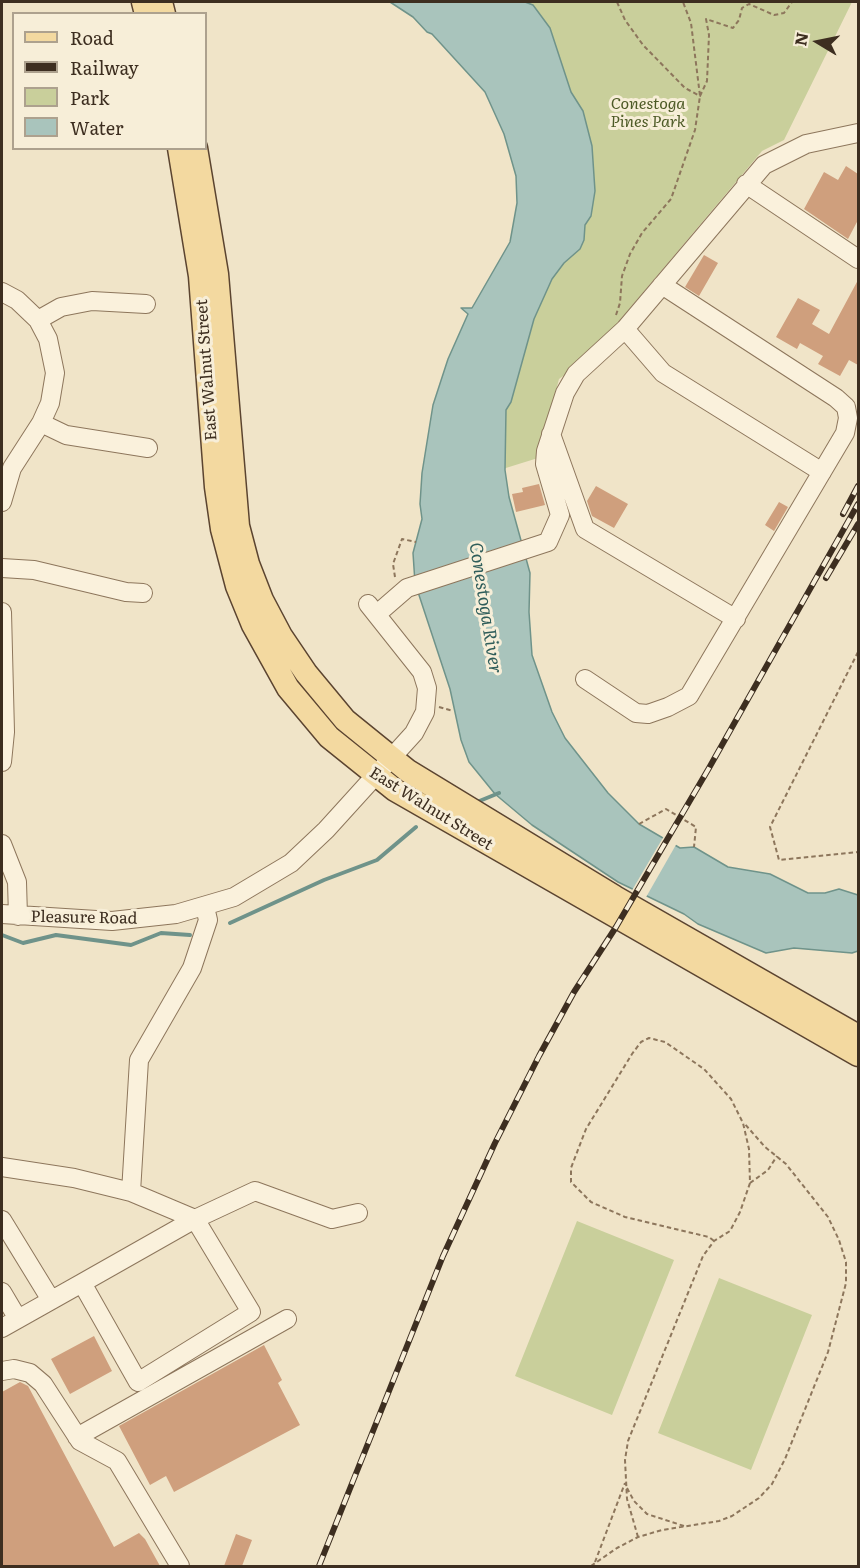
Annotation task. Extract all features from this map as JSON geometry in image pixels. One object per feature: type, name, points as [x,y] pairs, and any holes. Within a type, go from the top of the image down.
[{"type":"main road","name":"East Walnut Street","points":[[179,150],[200,276],[218,509],[231,566],[253,625],[288,687],[329,737],[375,776],[410,800],[510,858],[617,915],[858,1055]]},
{"type":"main road","name":"East Walnut Street","points":[[196,150],[217,274],[235,506],[248,564],[272,620],[306,673],[345,720],[391,759],[615,897],[858,1036]]},
{"type":"street","points":[[398,594],[416,585],[548,542],[559,521],[559,510],[544,459],[565,393],[576,374],[618,325],[662,285],[764,165],[806,144],[858,133]]},
{"type":"street","points":[[746,184],[858,259]]},
{"type":"street","points":[[585,678],[636,713],[648,714],[689,696],[846,433],[848,418],[846,407],[836,398],[662,285]]},
{"type":"street","points":[[2,292],[17,300],[38,320],[48,339],[55,373],[50,403],[41,423],[12,468],[2,502]]},
{"type":"street","points":[[38,320],[61,308],[92,301],[146,304]]},
{"type":"street","points":[[618,325],[663,373],[822,472]]},
{"type":"street","points":[[41,423],[66,435],[148,448]]},
{"type":"street","points":[[551,434],[585,529],[736,619]]},
{"type":"street","points":[[2,568],[34,570],[143,593]]},
{"type":"street","name":"Pleasure Road","points":[[10,915],[112,921],[155,918],[205,907],[252,888],[291,863],[326,830],[391,759],[422,720],[427,704],[427,688],[417,665],[372,609],[398,594]]},
{"type":"street","points":[[2,612],[5,732],[2,762]]},
{"type":"street","points":[[2,844],[17,882],[10,915]]},
{"type":"street","points":[[131,1192],[139,1060],[192,968],[208,920],[205,907]]},
{"type":"street","points":[[2,1167],[74,1178],[131,1192],[195,1220],[251,1312],[138,1382],[82,1282]]},
{"type":"street","points":[[2,1328],[195,1220],[255,1191],[332,1219],[358,1213]]},
{"type":"street","points":[[2,1220],[51,1300]]},
{"type":"street","points":[[2,1292],[18,1319]]},
{"type":"street","points":[[77,1437],[287,1319]]},
{"type":"street","points":[[2,1371],[14,1368],[30,1373],[43,1384],[77,1437],[117,1461],[180,1566]]},
{"type":"path","points":[[617,2],[625,20],[643,45],[685,88],[700,96]]},
{"type":"path","points":[[618,325],[622,276],[630,254],[642,233],[671,198],[686,163],[695,130],[700,96],[691,23],[683,2]]},
{"type":"path","points":[[700,96],[707,81],[709,35],[706,19],[733,28],[739,20],[742,8],[749,4],[774,15],[784,13],[792,2]]},
{"type":"path","points":[[398,594],[393,564],[402,539],[416,542]]},
{"type":"path","points":[[858,652],[770,827],[779,860],[858,852]]},
{"type":"path","points":[[639,824],[666,809],[696,827],[694,847]]},
{"type":"path","points":[[638,1537],[627,1499],[628,1441],[703,1256],[714,1241],[730,1231],[740,1212],[750,1183],[749,1149],[743,1122],[731,1099],[704,1069],[665,1042],[649,1038],[641,1042],[598,1106],[571,1167],[571,1182],[591,1202],[641,1223],[709,1237],[714,1241]]},
{"type":"path","points":[[592,1566],[638,1537],[684,1526],[719,1521],[732,1516],[759,1498],[772,1484],[785,1459],[828,1352],[846,1283],[846,1262],[839,1240],[828,1217],[777,1156],[743,1122]]},
{"type":"path","points":[[750,1183],[768,1170],[777,1156]]},
{"type":"path","points":[[592,1566],[626,1480]]},
{"type":"path","points":[[627,1487],[634,1500],[647,1515],[684,1526]]},
{"type":"green space","name":"Conestoga Pines Park","points":[[452,2],[852,2],[784,140],[762,151],[588,358],[559,379],[538,458],[464,481],[543,197]]},
{"type":"green space","points":[[577,1221],[674,1260],[612,1415],[515,1376]]},
{"type":"green space","points":[[719,1278],[812,1315],[751,1470],[658,1433]]},
{"type":"water","name":"Conestoga River","points":[[390,2],[525,2],[533,5],[550,28],[571,92],[583,111],[592,146],[595,191],[591,216],[585,225],[584,240],[580,249],[564,263],[552,279],[534,319],[511,402],[506,410],[505,470],[509,497],[530,573],[529,612],[532,655],[552,712],[565,738],[608,793],[639,824],[680,848],[694,847],[728,867],[770,874],[808,893],[825,893],[839,889],[858,895],[858,951],[852,953],[794,948],[766,953],[698,924],[684,914],[618,882],[532,825],[495,794],[469,762],[461,740],[450,689],[415,583],[413,553],[422,519],[420,504],[422,473],[433,405],[448,359],[468,314],[461,308],[472,308],[510,242],[517,203],[516,176],[504,134],[485,92],[432,34],[427,32],[413,17]]},
{"type":"pier","points":[[664,836],[677,843],[645,899],[631,892]]},
{"type":"building","points":[[846,166],[858,174],[858,220],[848,239],[804,209],[824,172],[838,180]]},
{"type":"building","points":[[704,255],[718,263],[699,296],[685,287]]},
{"type":"building","points":[[858,280],[858,365],[849,360],[840,376],[818,364],[823,356],[800,343],[797,349],[776,337],[798,298],[820,310],[812,324],[829,334]]},
{"type":"building","points":[[539,484],[545,505],[516,512],[512,494],[523,492],[522,488]]},
{"type":"building","points":[[596,486],[628,504],[614,528],[592,516],[587,501]]},
{"type":"building","points":[[779,502],[788,507],[774,531],[765,525]]},
{"type":"building","points":[[94,1336],[112,1371],[70,1394],[51,1359]]},
{"type":"building","points":[[264,1345],[282,1380],[278,1383],[300,1425],[174,1492],[166,1476],[150,1485],[119,1426]]},
{"type":"building","points":[[20,1382],[28,1386],[114,1547],[139,1533],[145,1539],[160,1566],[2,1566],[2,1392]]},
{"type":"building","points":[[236,1534],[252,1540],[242,1566],[224,1566]]},
{"type":"waterway","points":[[477,802],[499,793]]},
{"type":"waterway","points":[[230,923],[324,880],[377,860],[416,827]]},
{"type":"waterway","points":[[2,935],[23,943],[56,935],[131,945],[161,933],[190,935]]},
{"type":"railway","points":[[843,514],[858,486]]},
{"type":"railway","points":[[319,1566],[443,1256],[495,1143],[539,1056],[574,992],[616,927],[709,768],[858,504]]},
{"type":"railway","points":[[826,578],[858,524]]}]
